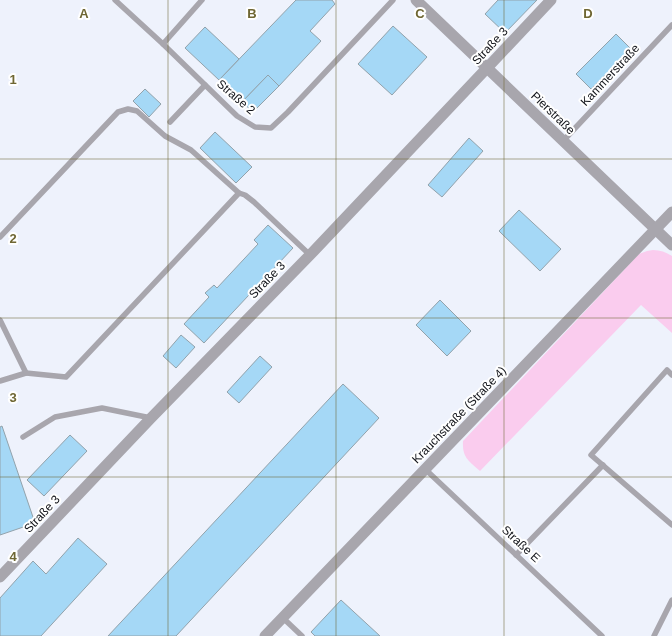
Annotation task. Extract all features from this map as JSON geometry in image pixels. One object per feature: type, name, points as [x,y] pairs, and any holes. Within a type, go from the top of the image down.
[{"type":"street","name":"Pierstraße","points":[[416,0],[672,244]]},
{"type":"street","name":"Straße 3","points":[[0,577],[151,418],[310,255],[551,0]]},
{"type":"street","name":"Krauchstraße (Straße 4)","points":[[265,636],[672,212]]},
{"type":"lane","name":"Straße 2","points":[[115,0],[237,116],[255,127],[272,128],[394,0]]},
{"type":"lane","points":[[163,44],[202,0]]},
{"type":"lane","name":"Kammerstraße","points":[[564,140],[672,25]]},
{"type":"lane","points":[[170,122],[205,85]]},
{"type":"lane","points":[[0,238],[118,112],[128,109],[137,111],[165,136],[191,150],[239,193],[245,195],[254,202],[310,255]]},
{"type":"lane","points":[[0,381],[26,372],[66,377],[239,193]]},
{"type":"lane","points":[[0,320],[26,372]]},
{"type":"lane","points":[[672,375],[667,370],[591,455],[672,525]]},
{"type":"lane","points":[[23,436],[55,417],[102,408],[151,418]]},
{"type":"lane","points":[[516,555],[603,465]]},
{"type":"lane","name":"Straße E","points":[[425,469],[602,636]]},
{"type":"lane","points":[[654,636],[672,600]]},
{"type":"lane","points":[[282,618],[302,636]]},
{"type":"shaded area","points":[[658,250],[672,256],[672,333],[641,305],[480,471],[467,459],[463,447],[463,441],[639,254]]},
{"type":"building","points":[[296,0],[332,0],[335,4],[310,31],[321,41],[279,86],[268,75],[242,102],[219,80]]},
{"type":"building","points":[[498,0],[537,0],[505,33],[485,14]]},
{"type":"building","points":[[393,26],[427,57],[392,95],[358,64]]},
{"type":"building","points":[[205,27],[239,59],[219,80],[185,48]]},
{"type":"building","points":[[616,34],[631,49],[591,89],[576,74]]},
{"type":"building","points":[[268,75],[279,86],[253,112],[242,102]]},
{"type":"building","points":[[145,89],[161,104],[149,117],[133,101]]},
{"type":"building","points":[[215,132],[252,167],[236,183],[200,148]]},
{"type":"building","points":[[469,138],[483,151],[442,197],[428,185]]},
{"type":"building","points":[[519,210],[561,249],[540,271],[499,231]]},
{"type":"building","points":[[268,225],[293,248],[204,343],[184,324],[209,297],[205,293],[214,285],[217,288],[258,244],[254,240]]},
{"type":"building","points":[[440,300],[471,331],[447,356],[416,325]]},
{"type":"building","points":[[181,335],[195,347],[176,368],[163,356]]},
{"type":"building","points":[[260,356],[272,367],[239,403],[227,392]]},
{"type":"building","points":[[343,384],[379,418],[176,636],[108,636]]},
{"type":"building","points":[[2,426],[35,523],[0,535],[0,427]]},
{"type":"building","points":[[70,435],[87,451],[44,496],[27,480]]},
{"type":"building","points":[[78,538],[107,564],[41,636],[0,636],[0,598],[33,561],[46,574]]},
{"type":"building","points":[[341,600],[380,636],[315,636],[311,632]]}]
